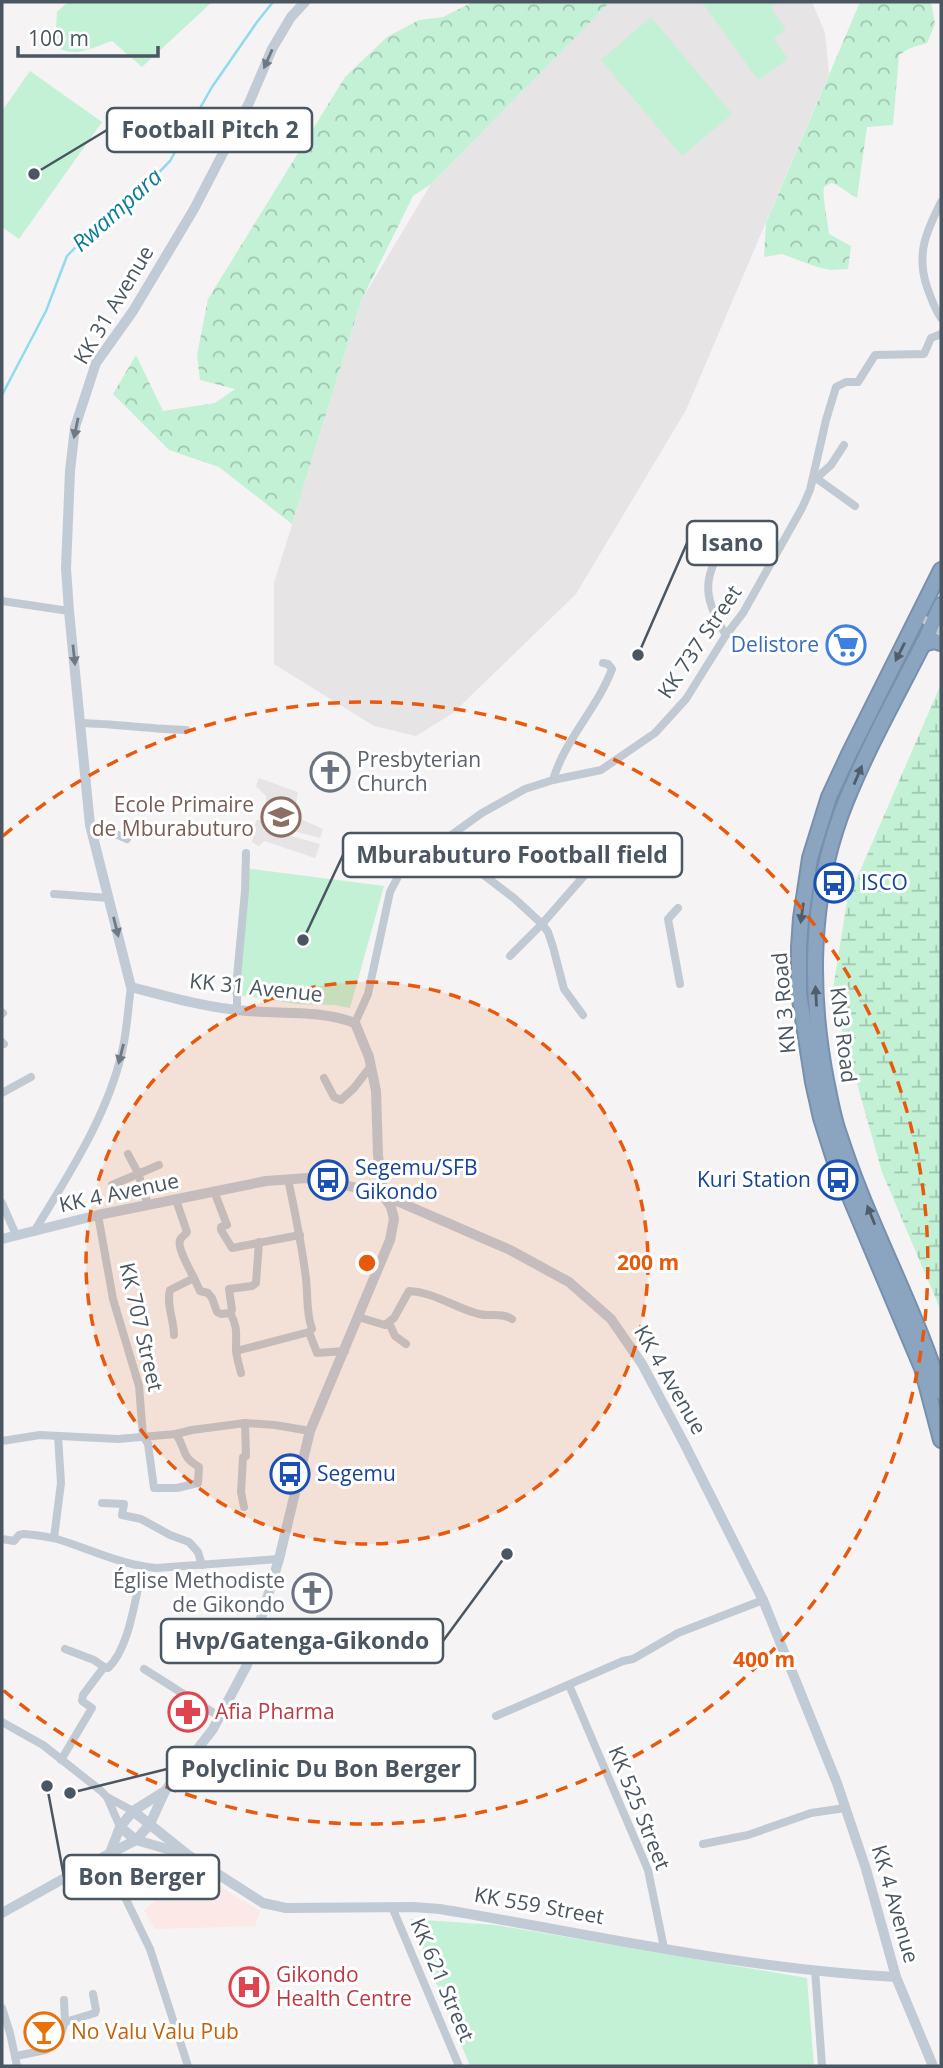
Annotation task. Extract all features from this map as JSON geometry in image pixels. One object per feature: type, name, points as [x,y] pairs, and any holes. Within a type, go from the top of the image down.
[{"type":"highway","name":"KN 3 Road","points":[[941,570],[936,595],[918,617],[830,797],[810,859],[799,947],[799,993],[813,1082],[834,1160],[922,1368],[941,1440]]},
{"type":"highway","name":"KN3 Road","points":[[941,605],[937,628],[923,644],[867,752],[841,815],[822,881],[815,947],[817,1024],[839,1135],[941,1392]]},
{"type":"highway","points":[[923,644],[934,641],[941,643]]},
{"type":"main road","name":"KK 31 Avenue","points":[[305,2],[291,17],[272,49],[249,103],[194,209],[133,311],[96,363],[75,427],[70,471],[66,568],[91,831],[131,987],[196,1004],[237,1010],[337,1016],[355,1023]]},
{"type":"main road","points":[[2,1913],[136,1840],[150,1824],[165,1791],[213,1729],[247,1665],[279,1559],[310,1431],[390,1240],[393,1223],[391,1207],[383,1195],[378,1155],[376,1091],[371,1066],[355,1023]]},
{"type":"main road","name":"KK 4 Avenue","points":[[2,1239],[98,1215],[214,1191],[266,1181],[308,1178],[383,1195],[510,1250],[569,1282],[611,1319],[642,1364],[763,1600],[837,1783],[866,1869],[896,1977],[933,2066]]},
{"type":"main road","points":[[107,1855],[120,1827],[133,1811],[165,1791]]},
{"type":"main road","name":"KK 559 Street","points":[[133,1811],[188,1855],[263,1903],[286,1908],[440,1909],[767,1964],[896,1977]]},
{"type":"main road","name":"KK 559 Street","points":[[120,1827],[136,1840],[188,1855]]},
{"type":"street","points":[[941,202],[923,242],[920,263],[930,296],[941,318]]},
{"type":"street","name":"KK 737 Street","points":[[355,1023],[368,995],[390,892],[401,871],[482,813],[525,789],[601,770],[654,733],[686,699],[743,613],[802,508],[814,479],[836,387],[846,382],[858,382],[875,355],[923,354],[930,338],[941,334]]},
{"type":"street","points":[[844,445],[831,465],[814,479],[855,506]]},
{"type":"street","points":[[726,635],[707,598],[711,569],[733,524]]},
{"type":"street","points":[[2,601],[69,611]]},
{"type":"street","points":[[918,617],[937,628]]},
{"type":"street","points":[[553,780],[557,764],[573,735],[606,684],[612,669],[603,663]]},
{"type":"street","points":[[81,723],[186,730]]},
{"type":"street","points":[[91,831],[127,839]]},
{"type":"street","points":[[442,843],[516,899],[542,924],[548,932],[564,989],[583,1015]]},
{"type":"street","points":[[237,1010],[246,853]]},
{"type":"street","points":[[510,956],[590,869],[599,864],[625,871]]},
{"type":"street","points":[[54,894],[109,898]]},
{"type":"street","points":[[678,908],[668,919],[680,984]]},
{"type":"street","points":[[34,1232],[87,1141],[109,1094],[122,1051],[131,987]]},
{"type":"street","points":[[324,1078],[334,1097],[341,1100],[371,1066]]},
{"type":"street","points":[[2,1093],[31,1077]]},
{"type":"street","points":[[128,1154],[138,1173],[148,1205]]},
{"type":"street","points":[[112,1185],[159,1165]]},
{"type":"street","points":[[236,1351],[312,1329],[308,1317],[300,1235],[288,1180]]},
{"type":"street","points":[[214,1191],[227,1225],[221,1227],[221,1230],[232,1248],[300,1235]]},
{"type":"street","points":[[176,1200],[187,1232],[179,1242],[184,1258],[200,1290],[212,1298],[217,1312],[230,1313]]},
{"type":"street","points":[[2,1203],[16,1235]]},
{"type":"street","name":"KK 707 Street","points":[[98,1215],[113,1299],[139,1386],[144,1436],[148,1444],[154,1488],[177,1488],[198,1483],[199,1467],[191,1464],[185,1457],[176,1434]]},
{"type":"street","points":[[241,1373],[236,1351],[237,1327],[230,1313],[232,1310],[229,1289],[253,1286],[256,1283],[259,1242]]},
{"type":"street","points":[[174,1335],[174,1320],[168,1298],[170,1290],[194,1278]]},
{"type":"street","points":[[358,1317],[385,1325],[394,1318],[409,1291],[418,1291],[481,1314],[504,1314],[512,1319]]},
{"type":"street","points":[[388,1323],[395,1335],[405,1344]]},
{"type":"street","points":[[309,1332],[317,1353],[345,1351]]},
{"type":"street","points":[[244,1507],[241,1490],[243,1457],[246,1457],[245,1423]]},
{"type":"street","points":[[2,1441],[40,1435],[118,1439],[176,1434],[245,1423],[275,1424],[310,1431]]},
{"type":"street","points":[[54,1538],[61,1483],[58,1436]]},
{"type":"street","points":[[102,1503],[124,1504],[122,1515],[141,1519],[189,1542],[198,1552],[202,1565]]},
{"type":"street","points":[[2,1539],[14,1541],[24,1534],[54,1538],[105,1556],[156,1568],[279,1559]]},
{"type":"street","points":[[65,1649],[108,1668],[119,1654],[144,1567]]},
{"type":"street","points":[[496,1716],[633,1659],[678,1633],[763,1600]]},
{"type":"street","points":[[61,1760],[91,1711],[92,1708],[82,1701],[83,1695],[104,1667]]},
{"type":"street","points":[[144,1669],[220,1717]]},
{"type":"street","name":"KK 525 Street","points":[[569,1685],[648,1871],[664,1948]]},
{"type":"street","points":[[2,1722],[43,1745],[107,1797],[133,1811]]},
{"type":"street","points":[[107,1797],[120,1827]]},
{"type":"street","points":[[703,1844],[748,1835],[811,1813],[845,1808]]},
{"type":"street","points":[[107,1855],[150,1949],[188,2066]]},
{"type":"street","name":"KK 621 Street","points":[[392,1907],[459,2066]]},
{"type":"street","points":[[815,1970],[822,2066]]},
{"type":"street","points":[[65,2022],[95,2013],[93,1994]]},
{"type":"street","points":[[16,2056],[54,2046],[58,2042],[65,2022],[64,2000]]},
{"type":"street","points":[[2,2008],[6,2035],[16,2056],[17,2066]]},
{"type":"shaded area","points":[[610,2],[812,2],[825,33],[829,74],[686,410],[576,594],[453,713],[416,736],[374,726],[274,664],[274,583],[361,301],[431,184]]},
{"type":"shaded area","name":"Ecole Primaire de Mburabuturo","points":[[259,778],[298,792],[295,810],[286,806],[285,812],[323,829],[320,838],[282,828],[280,833],[320,844],[315,858],[264,841],[259,846],[252,842],[256,820],[270,820],[265,813],[266,796],[256,786]]},
{"type":"shaded area","points":[[193,1870],[260,1911],[255,1926],[155,1929],[144,1910]]},
{"type":"green space","points":[[68,2],[212,2],[142,67],[112,41],[76,52],[69,52],[55,45],[57,12]]},
{"type":"green space","points":[[473,2],[610,2],[431,184],[413,196],[361,301],[292,524],[219,467],[169,450],[113,394],[136,355],[163,411],[215,403],[235,389],[200,380],[197,355],[208,299],[345,77],[387,37],[419,20],[443,17]]},
{"type":"green space","points":[[702,2],[779,2],[771,8],[786,30],[774,38],[788,59],[758,80]]},
{"type":"green space","points":[[860,2],[931,2],[935,24],[927,43],[910,48],[899,55],[893,125],[867,127],[857,198],[835,184],[824,187],[829,234],[851,246],[848,269],[817,267],[782,254],[764,257],[766,223]]},
{"type":"green space","points":[[651,17],[732,114],[682,156],[601,60]]},
{"type":"green space","points":[[30,71],[102,122],[19,239],[2,227],[2,111]]},
{"type":"green space","points":[[941,684],[941,1311],[882,1172],[832,995],[847,901]]},
{"type":"green space","points":[[244,868],[384,886],[350,1008],[297,1004],[231,994]]},
{"type":"green space","points":[[410,1919],[496,1925],[807,1978],[814,2066],[470,2066]]},
{"type":"waterway","name":"Rwampara","points":[[2,395],[46,311],[67,256],[96,226],[119,213],[170,161],[212,87],[273,2]]},
{"type":"place","name":"Football Pitch 2","points":[[34,174]]},
{"type":"place","name":"Delistore","points":[[846,645]]},
{"type":"place","name":"Isano","points":[[638,655]]},
{"type":"place","name":"Presbyterian Church","points":[[330,772]]},
{"type":"place","name":"Ecole Primaire de Mburabuturo","points":[[281,817]]},
{"type":"place","name":"ISCO","points":[[834,883]]},
{"type":"place","name":"Mburabuturo Football field","points":[[303,940]]},
{"type":"place","name":"Segemu/SFB Gikondo","points":[[328,1180]]},
{"type":"place","name":"Kuri Station","points":[[838,1180]]},
{"type":"place","name":"Segemu","points":[[290,1474]]},
{"type":"place","name":"Hvp/Gatenga-Gikondo","points":[[507,1554]]},
{"type":"place","name":"Église Methodiste de Gikondo","points":[[312,1593]]},
{"type":"place","name":"Afia Pharma","points":[[188,1712]]},
{"type":"place","name":"Bon Berger","points":[[47,1786]]},
{"type":"place","name":"Polyclinic Du Bon Berger","points":[[70,1793]]},
{"type":"place","name":"Gikondo Health Centre","points":[[249,1987]]},
{"type":"place","name":"No Valu Valu Pub","points":[[44,2032]]}]
